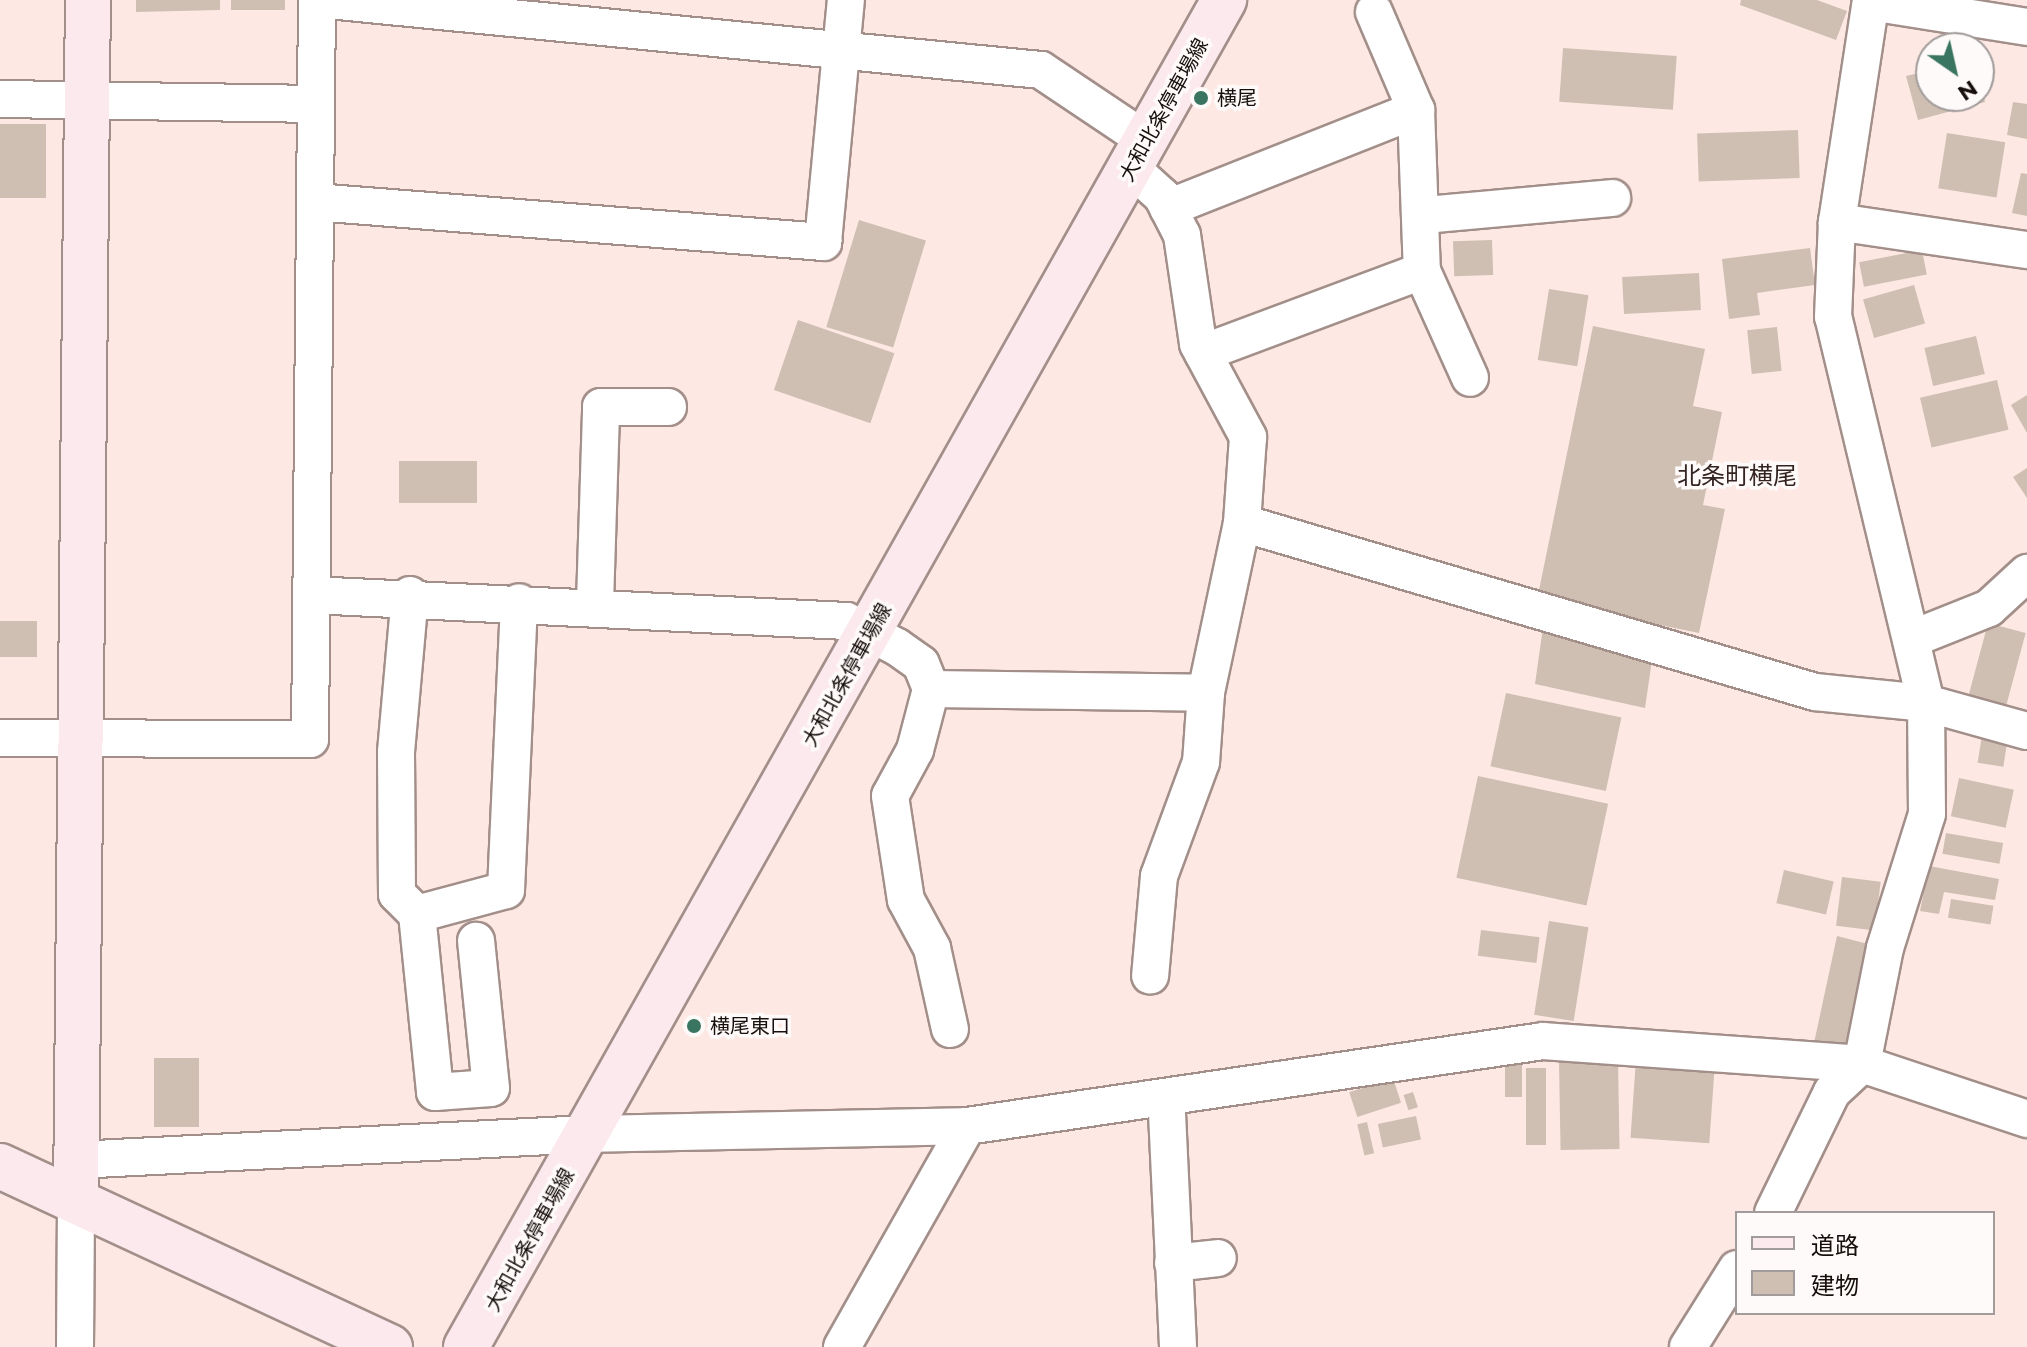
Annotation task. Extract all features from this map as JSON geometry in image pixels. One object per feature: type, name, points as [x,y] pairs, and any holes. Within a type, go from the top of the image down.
[{"type":"street","points":[[75,1347],[88,0]]},
{"type":"street","points":[[0,738],[310,739],[315,202],[313,104],[317,0]]},
{"type":"street","points":[[328,0],[1041,70],[1139,155],[1182,235],[1203,353],[1248,437],[1242,523],[1206,693],[1201,762],[1153,905],[1150,976]]},
{"type":"street","points":[[315,202],[823,242],[846,0]]},
{"type":"street","name":"大和北条停車場線","points":[[466,1347],[1224,0]]},
{"type":"street","points":[[1774,1211],[1832,1092],[1862,1064],[1885,948],[1927,814],[1926,703],[1914,638],[1833,317],[1837,222],[1871,1],[2027,27]]},
{"type":"street","points":[[1374,12],[1416,110],[1425,215],[1422,271],[1470,378]]},
{"type":"street","points":[[0,99],[313,104]]},
{"type":"street","points":[[1168,208],[1416,110]]},
{"type":"street","points":[[1425,215],[1612,198]]},
{"type":"street","points":[[1837,222],[2027,250]]},
{"type":"street","points":[[1203,353],[1422,271]]},
{"type":"street","points":[[595,603],[601,407],[668,407]]},
{"type":"street","points":[[1242,523],[1815,692],[1926,703],[2027,731]]},
{"type":"street","points":[[1914,638],[1989,608],[2027,573]]},
{"type":"street","points":[[311,595],[410,595],[595,603],[846,621],[872,630],[921,664],[931,689],[915,750],[890,796],[906,900],[932,948],[950,1029]]},
{"type":"street","points":[[410,595],[396,752],[397,894],[417,914],[435,1092],[491,1088],[476,941]]},
{"type":"street","points":[[417,914],[506,890],[519,602]]},
{"type":"street","points":[[931,689],[1206,693]]},
{"type":"street","points":[[0,1166],[76,1178],[588,1134],[967,1126],[1543,1041],[1862,1064],[2027,1119]]},
{"type":"street","points":[[1167,1113],[1178,1347]]},
{"type":"street","points":[[842,1347],[967,1126]]},
{"type":"street","points":[[76,1178],[390,1347]]},
{"type":"street","points":[[1173,1263],[1218,1258]]},
{"type":"street","points":[[1688,1347],[1735,1272]]},
{"type":"building","points":[[136,0],[220,0],[220,10],[136,12]]},
{"type":"building","points":[[231,0],[285,0],[285,10],[231,10]]},
{"type":"building","points":[[1741,0],[1817,0],[1847,11],[1836,40],[1740,5]]},
{"type":"building","points":[[1563,48],[1677,56],[1673,110],[1559,102]]},
{"type":"building","points":[[1915,74],[1915,109],[1906,76]]},
{"type":"building","points":[[2013,102],[2027,104],[2027,139],[2007,135]]},
{"type":"building","points":[[1916,112],[1948,112],[1918,120]]},
{"type":"building","points":[[0,124],[46,124],[46,198],[0,198]]},
{"type":"building","points":[[1798,130],[1800,178],[1699,181],[1697,134]]},
{"type":"building","points":[[1947,133],[2005,142],[1997,198],[1938,188]]},
{"type":"building","points":[[2021,173],[2027,174],[2027,216],[2012,213]]},
{"type":"building","points":[[859,220],[926,240],[893,348],[826,327]]},
{"type":"building","points":[[1492,240],[1493,275],[1454,276],[1453,241]]},
{"type":"building","points":[[1810,248],[1815,285],[1757,293],[1760,315],[1729,319],[1722,259]]},
{"type":"building","points":[[1922,250],[1927,275],[1864,287],[1859,262]]},
{"type":"building","points":[[1699,273],[1701,310],[1624,314],[1622,277]]},
{"type":"building","points":[[1914,285],[1925,323],[1874,338],[1863,300]]},
{"type":"building","points":[[1549,289],[1589,295],[1577,366],[1538,360]]},
{"type":"building","points":[[798,320],[894,353],[870,423],[774,390]]},
{"type":"building","points":[[1593,326],[1705,349],[1693,406],[1722,412],[1703,505],[1725,509],[1699,633],[1537,600]]},
{"type":"building","points":[[1777,327],[1782,371],[1752,374],[1747,330]]},
{"type":"building","points":[[1976,336],[1985,374],[1933,386],[1924,348]]},
{"type":"building","points":[[1997,380],[2008,430],[1931,447],[1920,398]]},
{"type":"building","points":[[2027,395],[2027,433],[2011,405]]},
{"type":"building","points":[[399,461],[477,461],[477,503],[399,503]]},
{"type":"building","points":[[2027,468],[2027,498],[2013,477]]},
{"type":"building","points":[[0,621],[37,621],[37,657],[0,657]]},
{"type":"building","points":[[1988,623],[2026,633],[2005,711],[1967,701]]},
{"type":"building","points":[[1543,627],[1652,660],[1645,708],[1535,684]]},
{"type":"building","points":[[1506,693],[1621,718],[1606,791],[1490,766]]},
{"type":"building","points":[[1982,735],[2008,739],[2003,767],[1978,763]]},
{"type":"building","points":[[1478,776],[1608,804],[1586,905],[1456,878]]},
{"type":"building","points":[[1959,778],[2014,790],[2006,828],[1951,816]]},
{"type":"building","points":[[1946,833],[2003,843],[1999,864],[1942,854]]},
{"type":"building","points":[[1929,866],[1999,879],[1995,900],[1944,892],[1939,914],[1920,911]]},
{"type":"building","points":[[1784,870],[1834,881],[1826,915],[1776,903]]},
{"type":"building","points":[[1842,877],[1881,882],[1875,930],[1836,926]]},
{"type":"building","points":[[1951,899],[1993,906],[1990,924],[1948,918]]},
{"type":"building","points":[[1549,921],[1589,927],[1574,1021],[1534,1015]]},
{"type":"building","points":[[1481,930],[1540,937],[1536,963],[1478,956]]},
{"type":"building","points":[[1837,936],[1872,945],[1852,1043],[1840,1050],[1814,1043]]},
{"type":"building","points":[[154,1058],[199,1058],[199,1127],[154,1127]]},
{"type":"building","points":[[1636,1059],[1715,1065],[1709,1143],[1630,1138]]},
{"type":"building","points":[[1505,1060],[1522,1060],[1522,1097],[1505,1097]]},
{"type":"building","points":[[1618,1060],[1620,1149],[1561,1150],[1559,1061]]},
{"type":"building","points":[[1526,1068],[1546,1068],[1546,1145],[1526,1145]]},
{"type":"building","points":[[1393,1078],[1401,1103],[1357,1117],[1349,1092]]},
{"type":"building","points":[[1413,1092],[1418,1107],[1408,1110],[1403,1095]]},
{"type":"building","points":[[1416,1116],[1421,1139],[1383,1148],[1378,1124]]},
{"type":"building","points":[[1367,1122],[1374,1153],[1364,1155],[1357,1124]]},
{"type":"place","name":"横尾","points":[[1201,98]]},
{"type":"place","name":"横尾東口","points":[[694,1026]]},
{"type":"district","name":"北条町横尾","points":[[1737,476]]}]
